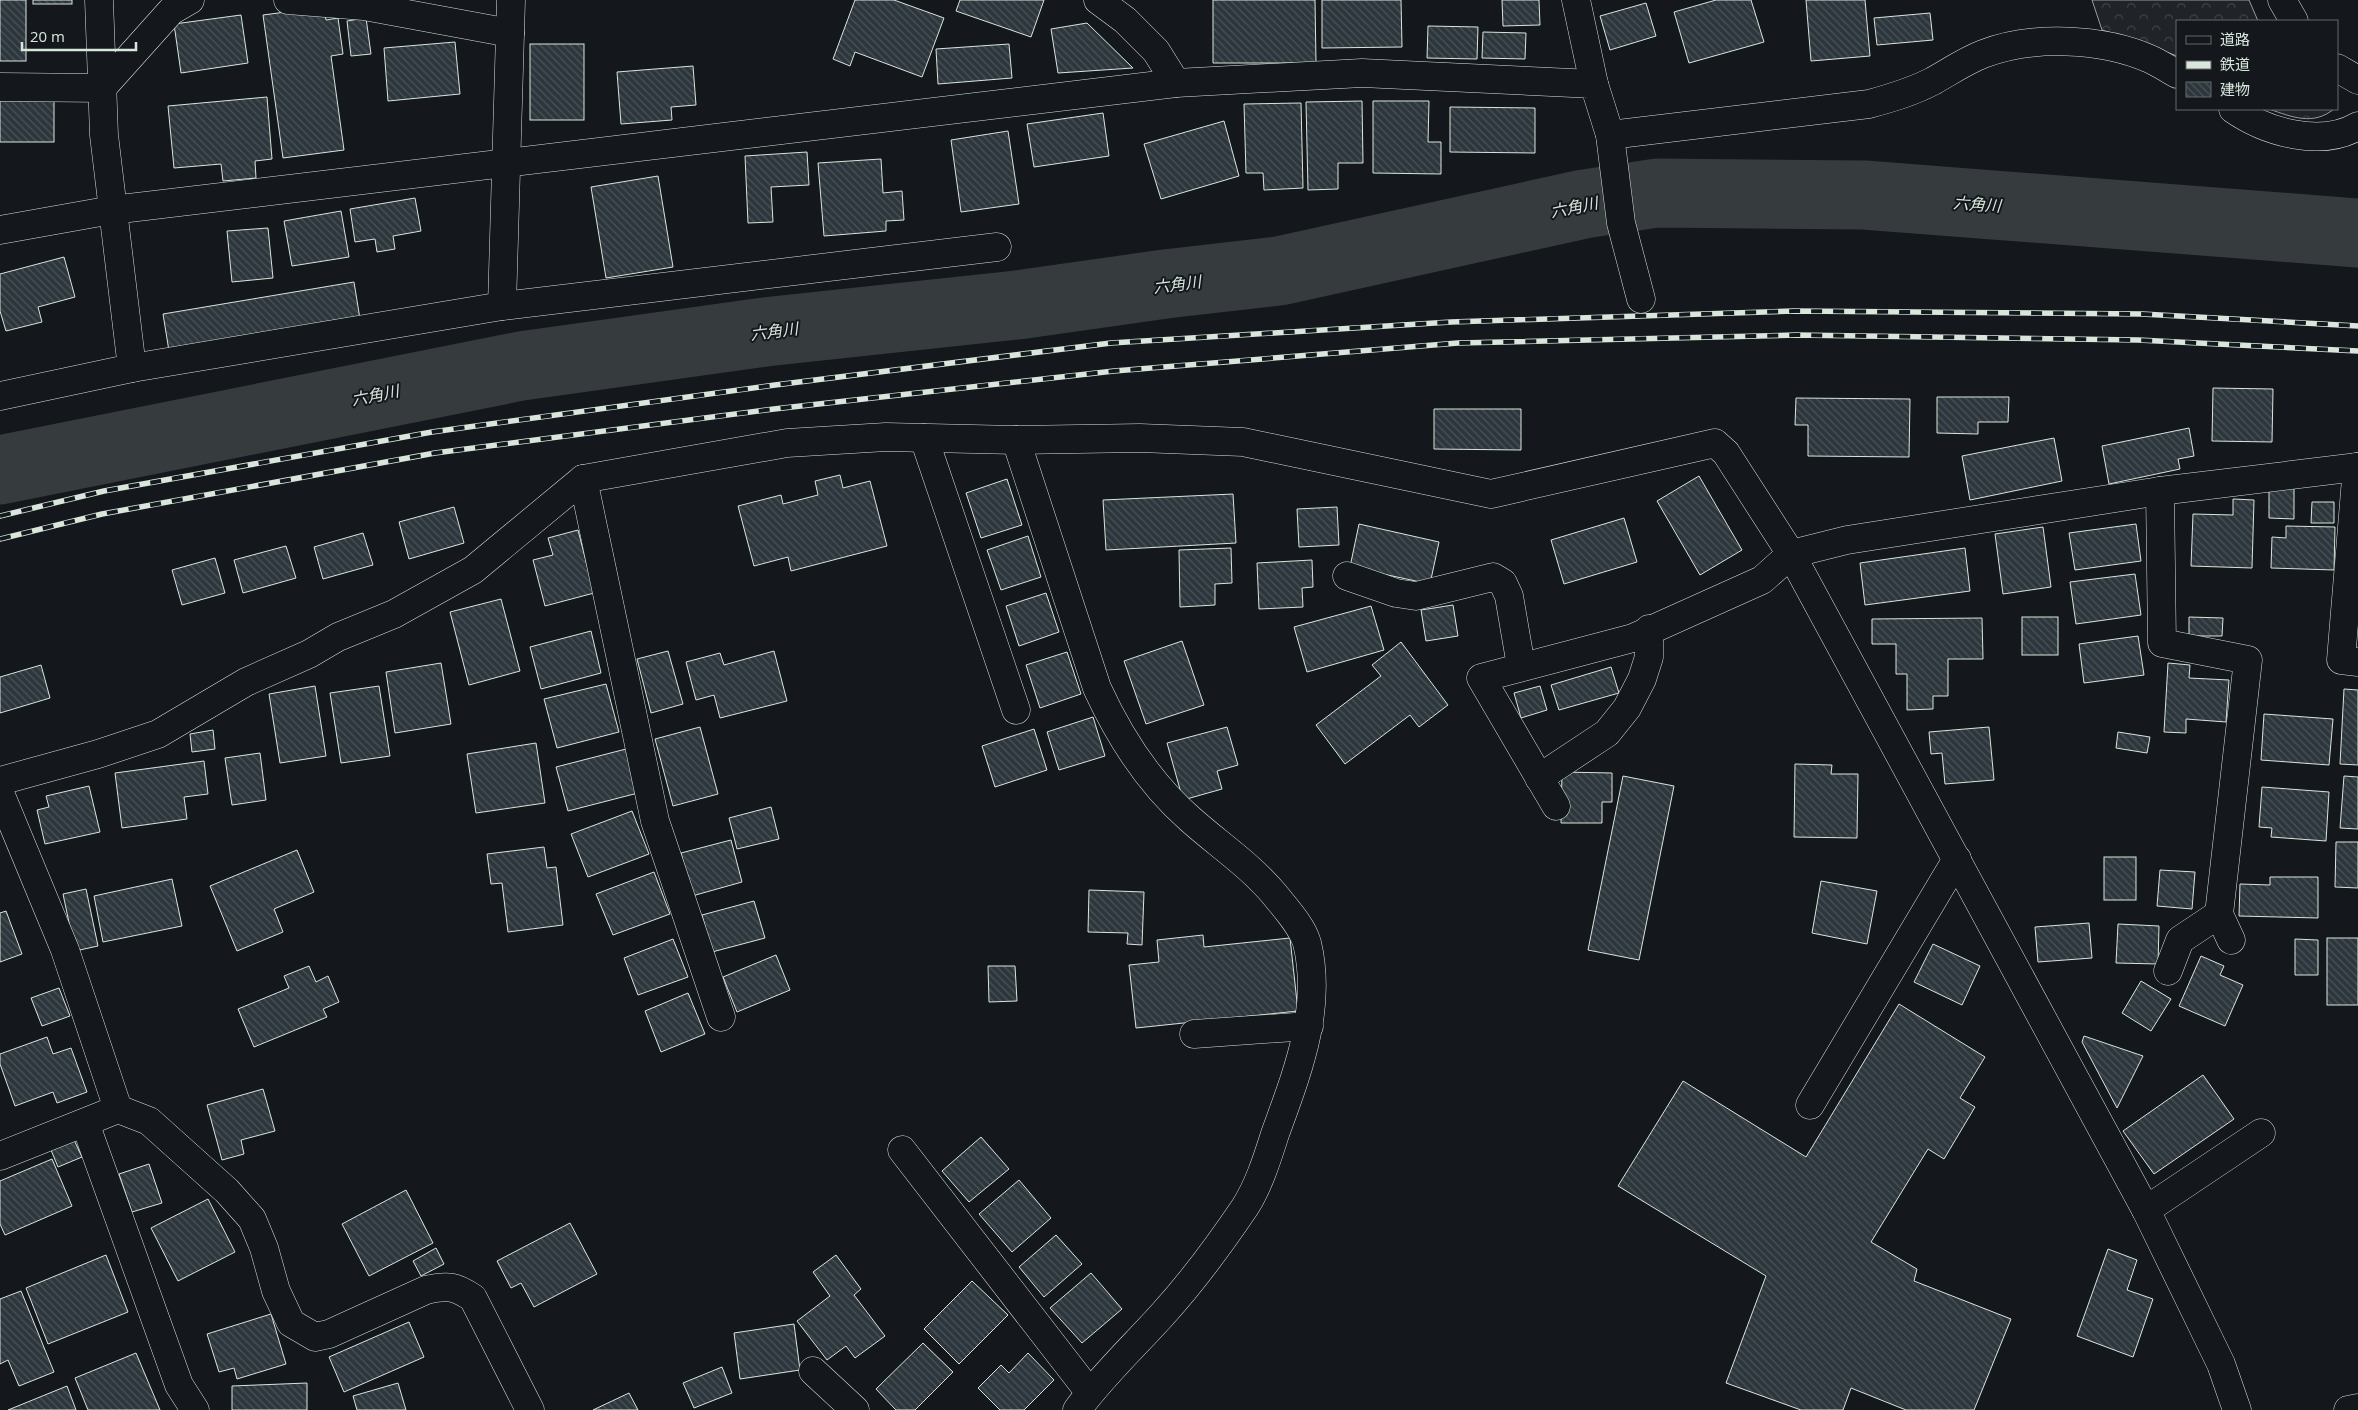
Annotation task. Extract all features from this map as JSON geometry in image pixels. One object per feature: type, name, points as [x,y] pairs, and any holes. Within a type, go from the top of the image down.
[{"type":"street","points":[[99,0],[104,135],[132,368]]},
{"type":"street","points":[[0,87],[102,88],[171,11],[190,0]]},
{"type":"street","points":[[288,0],[364,6],[510,33]]},
{"type":"street","points":[[502,306],[511,0]]},
{"type":"street","points":[[1098,0],[1125,20],[1156,51],[1176,83]]},
{"type":"street","points":[[1576,0],[1594,84],[1610,143],[1621,223],[1641,298]]},
{"type":"street","points":[[2282,0],[2293,20]]},
{"type":"street","points":[[1610,143],[1869,104],[1901,96],[1983,54],[2015,45],[2052,40],[2085,43],[2124,51],[2150,59],[2176,73]]},
{"type":"street","points":[[2338,69],[2358,80]]},
{"type":"street","points":[[0,230],[112,210],[1176,83],[1362,73],[1594,84]]},
{"type":"street","points":[[2234,110],[2243,116],[2279,130],[2308,135],[2335,136],[2358,126]]},
{"type":"street","points":[[0,396],[132,368],[502,306],[996,247]]},
{"type":"street","points":[[0,781],[98,754],[158,734],[246,682],[309,654],[338,637],[394,614],[473,570],[583,479],[787,443],[886,437],[1016,440],[1140,438],[1243,442],[1491,494],[1715,443],[1726,454],[1791,554],[1957,859],[2146,1210],[2221,1364],[2237,1410]]},
{"type":"street","points":[[924,438],[1016,710]]},
{"type":"street","points":[[902,1150],[1083,1402],[1164,1313],[1210,1255],[1246,1205],[1263,1169],[1289,1098],[1308,1026],[1313,990],[1312,970],[1306,940],[1292,918],[1273,893],[1234,853],[1190,819],[1155,780],[1113,724],[1097,688],[1016,440]]},
{"type":"street","points":[[1556,806],[1481,678],[1633,638],[1649,629],[1762,580],[1791,554],[1846,540],[2160,491],[2357,467],[2341,660],[2358,662]]},
{"type":"street","points":[[583,479],[655,821],[721,1017]]},
{"type":"street","points":[[2160,491],[2162,643],[2248,660],[2220,914],[2231,940]]},
{"type":"street","points":[[1347,576],[1396,593],[1416,596],[1493,577],[1503,583],[1509,596],[1521,666]]},
{"type":"street","points":[[1539,778],[1608,733],[1627,708],[1642,679],[1649,657],[1649,629]]},
{"type":"street","points":[[0,793],[64,950],[118,1109]]},
{"type":"street","points":[[1810,1105],[1957,859]]},
{"type":"street","points":[[2168,972],[2180,940],[2220,914]]},
{"type":"street","points":[[1194,1034],[1308,1026]]},
{"type":"street","points":[[0,1156],[118,1109],[149,1121],[226,1191],[252,1219],[264,1248],[276,1292],[291,1323],[315,1337],[329,1334],[426,1290],[439,1287],[456,1287],[473,1298],[530,1410]]},
{"type":"street","points":[[85,1123],[179,1385],[195,1410]]},
{"type":"street","points":[[2146,1210],[2261,1133]]},
{"type":"street","points":[[813,1370],[855,1410]]},
{"type":"street","points":[[2348,1410],[2358,1408]]},
{"type":"green space","points":[[2092,0],[2249,0],[2258,20],[2176,20],[2176,56],[2102,30]]},
{"type":"green space","points":[[2272,110],[2332,110],[2310,119],[2294,117]]},
{"type":"building","points":[[0,0],[26,0],[26,61],[0,61]]},
{"type":"building","points":[[33,0],[72,0],[72,4],[33,4]]},
{"type":"building","points":[[855,0],[894,0],[944,18],[922,77],[855,52],[850,66],[833,59]]},
{"type":"building","points":[[960,0],[1044,0],[1031,37],[956,11]]},
{"type":"building","points":[[1213,0],[1315,0],[1316,63],[1213,63]]},
{"type":"building","points":[[1322,0],[1401,0],[1402,47],[1322,48]]},
{"type":"building","points":[[1502,0],[1539,0],[1540,25],[1503,26]]},
{"type":"building","points":[[1716,0],[1751,0],[1764,42],[1689,63],[1674,12]]},
{"type":"building","points":[[1806,0],[1865,0],[1870,56],[1811,61]]},
{"type":"building","points":[[1646,3],[1656,36],[1610,50],[1600,16]]},
{"type":"building","points":[[324,7],[326,20],[338,18],[343,54],[331,56],[344,150],[283,158],[263,15]]},
{"type":"building","points":[[1930,13],[1933,40],[1877,45],[1874,18]]},
{"type":"building","points":[[241,15],[248,63],[181,73],[174,24]]},
{"type":"building","points":[[366,18],[371,54],[351,56],[347,21]]},
{"type":"building","points":[[1087,23],[1133,68],[1058,73],[1051,29]]},
{"type":"building","points":[[1428,26],[1478,27],[1477,59],[1427,58]]},
{"type":"building","points":[[1483,32],[1526,33],[1525,59],[1482,58]]},
{"type":"building","points":[[455,42],[460,94],[388,101],[384,48]]},
{"type":"building","points":[[530,44],[584,44],[584,120],[530,120]]},
{"type":"building","points":[[1009,44],[1012,78],[938,84],[936,49]]},
{"type":"building","points":[[693,66],[696,105],[671,107],[672,120],[621,124],[617,72]]},
{"type":"building","points":[[267,97],[272,159],[255,161],[256,178],[223,181],[221,164],[174,168],[168,106]]},
{"type":"building","points":[[0,98],[54,98],[54,142],[0,142]]},
{"type":"building","points":[[1362,101],[1363,163],[1338,163],[1338,189],[1308,190],[1306,102]]},
{"type":"building","points":[[1373,101],[1429,101],[1428,142],[1441,142],[1441,174],[1373,173]]},
{"type":"building","points":[[1301,103],[1303,188],[1264,190],[1263,173],[1246,173],[1244,104]]},
{"type":"building","points":[[1450,107],[1535,108],[1535,153],[1450,152]]},
{"type":"building","points":[[1103,113],[1109,156],[1034,167],[1027,124]]},
{"type":"building","points":[[1224,121],[1239,176],[1161,199],[1144,144]]},
{"type":"building","points":[[1008,131],[1019,204],[961,212],[951,140]]},
{"type":"building","points":[[807,152],[809,185],[771,187],[773,222],[748,223],[745,156]]},
{"type":"building","points":[[881,159],[883,193],[902,191],[904,220],[886,221],[886,231],[824,236],[818,163]]},
{"type":"building","points":[[658,176],[673,267],[606,278],[591,187]]},
{"type":"building","points":[[415,198],[421,231],[393,236],[395,249],[377,252],[375,239],[355,242],[350,209]]},
{"type":"building","points":[[341,211],[349,257],[292,266],[284,221]]},
{"type":"building","points":[[268,228],[273,278],[232,282],[227,231]]},
{"type":"building","points":[[64,257],[75,297],[38,307],[42,322],[6,331],[0,311],[0,274]]},
{"type":"building","points":[[354,282],[360,319],[169,351],[163,314]]},
{"type":"building","points":[[2213,388],[2273,389],[2272,442],[2212,441]]},
{"type":"building","points":[[1937,397],[2009,397],[2008,422],[1978,422],[1978,434],[1937,433]]},
{"type":"building","points":[[1796,398],[1910,399],[1909,457],[1808,456],[1808,425],[1795,425]]},
{"type":"building","points":[[1434,409],[1521,409],[1521,450],[1434,449]]},
{"type":"building","points":[[2189,428],[2194,456],[2178,459],[2180,469],[2109,484],[2102,446]]},
{"type":"building","points":[[2054,438],[2062,481],[1970,500],[1962,456]]},
{"type":"building","points":[[840,475],[843,488],[870,481],[887,546],[791,571],[788,557],[754,566],[738,506],[781,495],[783,504],[818,495],[815,481]]},
{"type":"building","points":[[1699,476],[1742,550],[1700,575],[1657,501]]},
{"type":"building","points":[[1007,479],[1022,525],[981,538],[966,493]]},
{"type":"building","points":[[2269,486],[2294,486],[2294,519],[2269,518]]},
{"type":"building","points":[[1233,494],[1236,543],[1106,550],[1103,500]]},
{"type":"building","points":[[2233,499],[2254,500],[2252,568],[2191,566],[2193,514],[2233,515]]},
{"type":"building","points":[[2312,502],[2334,502],[2334,523],[2311,523]]},
{"type":"building","points":[[454,507],[464,543],[409,559],[399,522]]},
{"type":"building","points":[[1337,507],[1339,545],[1299,547],[1297,509]]},
{"type":"building","points":[[1624,518],[1637,562],[1564,584],[1551,540]]},
{"type":"building","points":[[1359,524],[1439,542],[1430,584],[1350,567]]},
{"type":"building","points":[[2136,524],[2141,561],[2075,570],[2069,533]]},
{"type":"building","points":[[2286,526],[2335,527],[2334,570],[2271,568],[2272,537],[2286,538]]},
{"type":"building","points":[[2043,527],[2051,587],[2003,594],[1995,534]]},
{"type":"building","points":[[578,530],[594,593],[545,606],[533,560],[553,555],[548,538]]},
{"type":"building","points":[[363,533],[373,565],[323,579],[314,547]]},
{"type":"building","points":[[1028,536],[1041,577],[1001,590],[987,550]]},
{"type":"building","points":[[286,546],[296,578],[243,593],[234,560]]},
{"type":"building","points":[[1231,548],[1232,583],[1215,584],[1215,605],[1180,607],[1179,550]]},
{"type":"building","points":[[1965,548],[1970,591],[1865,605],[1860,563]]},
{"type":"building","points":[[215,558],[225,593],[182,605],[172,570]]},
{"type":"building","points":[[1312,560],[1313,587],[1302,588],[1303,607],[1259,609],[1257,563]]},
{"type":"building","points":[[2135,574],[2141,615],[2076,624],[2070,582]]},
{"type":"building","points":[[1046,593],[1059,632],[1019,646],[1006,606]]},
{"type":"building","points":[[501,599],[520,671],[469,685],[450,612]]},
{"type":"building","points":[[1453,605],[1458,636],[1426,641],[1421,610]]},
{"type":"building","points":[[1371,606],[1384,650],[1307,672],[1294,627]]},
{"type":"building","points":[[2022,617],[2058,617],[2058,655],[2022,655]]},
{"type":"building","points":[[2189,617],[2223,618],[2222,636],[2189,636]]},
{"type":"building","points":[[1982,618],[1983,659],[1948,659],[1948,696],[1933,696],[1933,709],[1907,710],[1907,674],[1896,674],[1896,644],[1872,644],[1872,619]]},
{"type":"building","points":[[591,631],[601,673],[541,689],[530,647]]},
{"type":"building","points":[[2138,636],[2144,675],[2084,683],[2079,644]]},
{"type":"building","points":[[1182,641],[1204,705],[1146,724],[1124,661]]},
{"type":"building","points":[[1401,642],[1448,705],[1419,727],[1410,715],[1345,764],[1316,725],[1381,676],[1372,665]]},
{"type":"building","points":[[668,651],[683,704],[651,713],[637,659]]},
{"type":"building","points":[[774,651],[787,701],[720,718],[714,695],[696,700],[686,662],[720,653],[724,665]]},
{"type":"building","points":[[1067,652],[1081,694],[1040,708],[1026,665]]},
{"type":"building","points":[[441,663],[451,724],[395,733],[386,672]]},
{"type":"building","points":[[2168,663],[2190,665],[2189,678],[2229,680],[2226,722],[2186,719],[2186,733],[2164,732]]},
{"type":"building","points":[[41,665],[50,698],[0,713],[0,677]]},
{"type":"building","points":[[1611,667],[1619,693],[1559,710],[1551,685]]},
{"type":"building","points":[[606,684],[619,732],[557,748],[544,699]]},
{"type":"building","points":[[315,686],[326,756],[280,763],[269,694]]},
{"type":"building","points":[[379,686],[390,756],[341,763],[330,693]]},
{"type":"building","points":[[1540,686],[1547,710],[1521,718],[1514,693]]},
{"type":"building","points":[[2344,689],[2358,690],[2358,765],[2340,764]]},
{"type":"building","points":[[2264,714],[2333,719],[2329,765],[2261,760]]},
{"type":"building","points":[[1093,717],[1105,756],[1059,770],[1047,732]]},
{"type":"building","points":[[700,727],[718,794],[673,806],[655,739]]},
{"type":"building","points":[[1227,727],[1238,765],[1217,771],[1222,789],[1183,800],[1167,743]]},
{"type":"building","points":[[1989,727],[1994,780],[1945,784],[1942,753],[1931,754],[1929,732]]},
{"type":"building","points":[[1034,729],[1047,770],[995,787],[982,746]]},
{"type":"building","points":[[213,730],[215,749],[192,752],[190,734]]},
{"type":"building","points":[[2118,732],[2150,737],[2147,753],[2116,748]]},
{"type":"building","points":[[536,743],[545,803],[476,813],[467,754]]},
{"type":"building","points":[[626,749],[638,793],[568,811],[556,767]]},
{"type":"building","points":[[260,753],[266,800],[232,805],[225,758]]},
{"type":"building","points":[[204,761],[208,794],[184,797],[187,819],[122,828],[115,773]]},
{"type":"building","points":[[1795,764],[1832,765],[1831,774],[1858,774],[1857,838],[1794,837]]},
{"type":"building","points":[[1562,772],[1612,773],[1612,802],[1602,802],[1602,823],[1561,823]]},
{"type":"building","points":[[1623,776],[1674,786],[1639,960],[1588,950]]},
{"type":"building","points":[[2344,776],[2358,777],[2358,829],[2340,828]]},
{"type":"building","points":[[89,786],[100,832],[45,844],[37,810],[49,807],[46,796]]},
{"type":"building","points":[[2262,787],[2329,792],[2326,841],[2271,837],[2272,828],[2259,827]]},
{"type":"building","points":[[771,807],[779,839],[737,849],[729,818]]},
{"type":"building","points":[[632,811],[649,854],[588,877],[571,834]]},
{"type":"building","points":[[731,840],[742,882],[692,896],[681,853]]},
{"type":"building","points":[[2336,842],[2358,842],[2358,888],[2335,887]]},
{"type":"building","points":[[544,847],[547,868],[556,867],[563,925],[508,932],[502,883],[491,884],[487,854]]},
{"type":"building","points":[[297,850],[314,892],[274,909],[283,932],[237,951],[210,886]]},
{"type":"building","points":[[2104,857],[2136,857],[2136,900],[2104,900]]},
{"type":"building","points":[[2160,870],[2195,872],[2192,909],[2157,906]]},
{"type":"building","points":[[654,872],[670,914],[613,935],[596,894]]},
{"type":"building","points":[[2270,877],[2318,877],[2318,918],[2239,916],[2240,884],[2270,885]]},
{"type":"building","points":[[172,879],[182,926],[103,942],[94,896]]},
{"type":"building","points":[[1821,881],[1877,891],[1867,944],[1812,933]]},
{"type":"building","points":[[86,889],[98,946],[75,951],[63,894]]},
{"type":"building","points":[[1089,890],[1144,892],[1142,945],[1127,944],[1128,933],[1088,932]]},
{"type":"building","points":[[754,901],[765,938],[712,952],[702,915]]},
{"type":"building","points":[[6,911],[22,954],[0,962],[0,913]]},
{"type":"building","points":[[2089,923],[2092,958],[2038,962],[2035,927]]},
{"type":"building","points":[[2118,924],[2159,926],[2158,964],[2116,963]]},
{"type":"building","points":[[1203,935],[1204,947],[1290,938],[1298,1011],[1136,1028],[1129,965],[1159,962],[1157,940]]},
{"type":"building","points":[[2327,938],[2358,938],[2358,1005],[2327,1005]]},
{"type":"building","points":[[673,939],[688,977],[638,995],[624,958]]},
{"type":"building","points":[[2295,939],[2318,940],[2318,975],[2295,975]]},
{"type":"building","points":[[1933,944],[1980,966],[1962,1005],[1914,982]]},
{"type":"building","points":[[776,955],[790,990],[737,1012],[723,977]]},
{"type":"building","points":[[2201,956],[2224,966],[2220,975],[2243,985],[2225,1026],[2179,1006]]},
{"type":"building","points":[[309,966],[316,982],[328,976],[339,1002],[323,1009],[327,1017],[254,1047],[238,1009],[289,988],[284,976]]},
{"type":"building","points":[[988,966],[1015,966],[1017,1001],[989,1002]]},
{"type":"building","points":[[2141,981],[2171,999],[2151,1031],[2122,1013]]},
{"type":"building","points":[[59,988],[70,1016],[42,1026],[31,998]]},
{"type":"building","points":[[688,993],[705,1034],[661,1052],[645,1011]]},
{"type":"building","points":[[1899,1004],[1985,1057],[1960,1098],[1975,1107],[1944,1159],[1928,1149],[1871,1242],[1917,1269],[1914,1281],[2011,1319],[1974,1410],[1906,1410],[1851,1388],[1843,1410],[1801,1410],[1726,1383],[1766,1276],[1618,1186],[1683,1081],[1806,1157]]},
{"type":"building","points":[[2084,1036],[2143,1056],[2117,1108],[2082,1042]]},
{"type":"building","points":[[47,1037],[53,1054],[71,1048],[87,1092],[57,1103],[53,1092],[15,1106],[0,1064],[0,1054]]},
{"type":"building","points":[[2203,1075],[2234,1119],[2154,1174],[2123,1131]]},
{"type":"building","points":[[263,1089],[275,1131],[241,1140],[244,1154],[222,1160],[207,1105]]},
{"type":"building","points":[[981,1137],[1009,1169],[969,1202],[942,1171]]},
{"type":"building","points":[[74,1140],[82,1157],[58,1167],[51,1150]]},
{"type":"building","points":[[52,1159],[72,1206],[5,1235],[0,1224],[0,1181]]},
{"type":"building","points":[[149,1164],[162,1203],[132,1212],[119,1174]]},
{"type":"building","points":[[1019,1180],[1051,1218],[1012,1252],[979,1214]]},
{"type":"building","points":[[406,1190],[433,1243],[369,1276],[342,1224]]},
{"type":"building","points":[[208,1199],[235,1252],[178,1281],[151,1228]]},
{"type":"building","points":[[570,1223],[597,1274],[534,1307],[521,1283],[511,1288],[497,1261]]},
{"type":"building","points":[[1056,1235],[1082,1264],[1044,1297],[1019,1267]]},
{"type":"building","points":[[436,1248],[444,1264],[421,1276],[413,1261]]},
{"type":"building","points":[[2108,1249],[2137,1260],[2127,1290],[2153,1299],[2133,1357],[2077,1336]]},
{"type":"building","points":[[106,1255],[128,1312],[48,1344],[26,1288]]},
{"type":"building","points":[[836,1255],[861,1289],[854,1295],[885,1336],[855,1358],[846,1346],[827,1360],[797,1321],[830,1296],[813,1272]]},
{"type":"building","points":[[1091,1273],[1122,1309],[1082,1343],[1050,1308]]},
{"type":"building","points":[[972,1281],[1008,1315],[959,1364],[924,1329]]},
{"type":"building","points":[[21,1291],[54,1372],[19,1386],[8,1360],[0,1364],[0,1299]]},
{"type":"building","points":[[271,1314],[286,1364],[237,1379],[234,1368],[219,1372],[207,1334]]},
{"type":"building","points":[[409,1322],[424,1357],[344,1392],[329,1357]]},
{"type":"building","points":[[794,1324],[800,1370],[740,1379],[734,1333]]},
{"type":"building","points":[[923,1343],[953,1372],[915,1410],[896,1410],[876,1389]]},
{"type":"building","points":[[136,1353],[160,1410],[88,1410],[75,1378]]},
{"type":"building","points":[[1028,1353],[1054,1380],[1024,1410],[1000,1410],[978,1388],[1001,1365],[1009,1373]]},
{"type":"building","points":[[722,1367],[732,1393],[694,1408],[683,1383]]},
{"type":"building","points":[[307,1383],[307,1410],[232,1410],[232,1386]]},
{"type":"building","points":[[398,1383],[406,1410],[357,1410],[353,1396]]},
{"type":"building","points":[[67,1386],[76,1410],[8,1410]]},
{"type":"building","points":[[629,1393],[638,1410],[593,1410]]},
{"type":"waterway","name":"六角川","points":[[0,470],[521,366],[765,332],[1017,305],[1165,284],[1279,271],[1584,204],[1657,193],[1864,195],[2358,233]]},
{"type":"railway","points":[[0,516],[104,491],[432,432],[775,385],[1111,343],[1451,322],[1794,311],[2142,314],[2358,326]]},
{"type":"railway","points":[[0,539],[102,514],[435,453],[774,409],[1114,371],[1458,343],[1796,335],[2138,340],[2358,351]]}]
